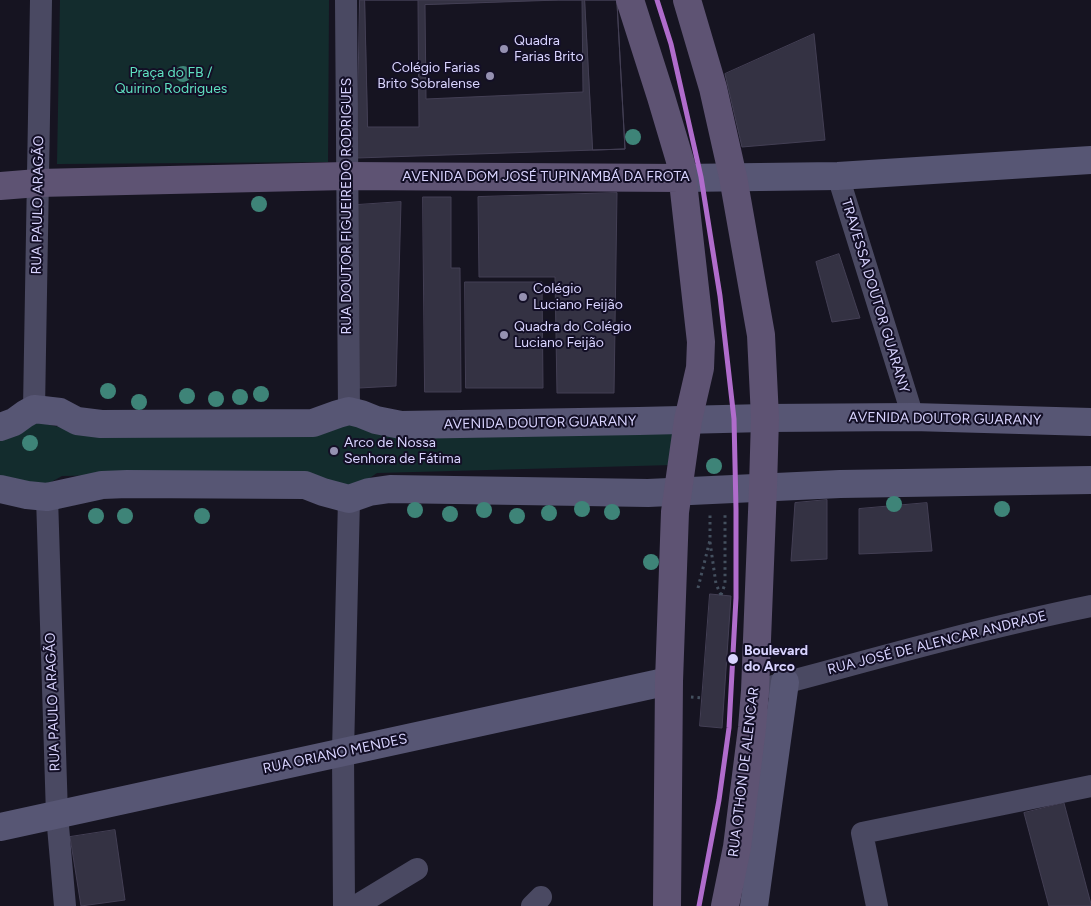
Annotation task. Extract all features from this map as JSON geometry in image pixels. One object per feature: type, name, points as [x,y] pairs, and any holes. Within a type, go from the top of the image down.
[{"type":"main road","points":[[630,0],[681,164],[701,342],[700,368],[688,420],[675,512],[669,681],[667,906]]},
{"type":"main road","name":"RUA OTHON DE ALENCAR","points":[[688,0],[713,88],[733,177],[761,335],[765,418],[764,487],[752,728],[737,847],[725,906]]},
{"type":"main road","name":"AVENIDA DOM JOSÉ TUPINAMBÁ DA FROTA","points":[[0,186],[38,183],[346,176],[682,178],[838,176],[1091,160]]},
{"type":"main road","points":[[0,427],[14,422],[34,409],[60,412],[77,421],[101,424],[313,423],[349,412]]},
{"type":"main road","name":"AVENIDA DOUTOR GUARANY","points":[[349,412],[401,425],[913,417],[1091,422]]},
{"type":"main road","points":[[0,489],[26,495],[47,497],[102,485],[119,484],[305,485],[349,499],[369,492],[390,489],[648,493],[840,484],[1091,480]]},
{"type":"main road","name":"RUA ORIANO MENDES","points":[[0,827],[669,681]]},
{"type":"main road","points":[[754,906],[784,682]]},
{"type":"street","name":"RUA PAULO ARAGÃO","points":[[34,409],[41,0]]},
{"type":"street","name":"RUA DOUTOR FIGUEIREDO RODRIGUES","points":[[346,0],[349,412]]},
{"type":"street","name":"TRAVESSA DOUTOR GUARANY","points":[[838,176],[913,417]]},
{"type":"street","name":"RUA PAULO ARAGÃO","points":[[47,497],[57,814],[65,906]]},
{"type":"street","points":[[344,906],[343,752],[349,499]]},
{"type":"street","name":"RUA JOSÉ DE ALENCAR ANDRADE","points":[[755,691],[1030,619],[1091,606]]},
{"type":"street","points":[[877,906],[862,833],[1091,786]]},
{"type":"street","points":[[356,906],[417,869]]},
{"type":"path","points":[[710,510],[710,540],[716,584],[721,595],[725,584],[725,510]]},
{"type":"path","points":[[697,593],[710,540]]},
{"type":"green space","name":"Praça do FB / Quirino Rodrigues","points":[[60,0],[329,0],[328,162],[57,164]]},
{"type":"green space","points":[[38,422],[80,432],[329,424],[674,431],[672,465],[377,473],[356,487],[330,491],[301,471],[62,476],[31,493],[0,481],[0,432]]},
{"type":"building","name":"Colégio Farias Brito Sobralense","points":[[360,0],[616,0],[625,149],[357,158]]},
{"type":"building","points":[[365,0],[418,0],[419,127],[368,127]]},
{"type":"building","name":"Quadra Farias Brito","points":[[582,0],[583,92],[426,99],[425,5]]},
{"type":"building","points":[[585,0],[616,0],[617,3],[625,149],[593,150]]},
{"type":"building","points":[[814,34],[825,140],[742,147],[725,74]]},
{"type":"building","points":[[617,193],[614,393],[557,393],[555,277],[479,277],[478,197]]},
{"type":"building","points":[[423,197],[451,197],[451,268],[460,268],[461,392],[425,392]]},
{"type":"building","points":[[401,202],[396,386],[359,388],[357,205]]},
{"type":"building","points":[[839,254],[860,318],[832,322],[816,262]]},
{"type":"building","name":"Quadra do Colégio Luciano Feijão","points":[[465,282],[542,282],[543,388],[466,388]]},
{"type":"building","points":[[827,500],[827,559],[791,561],[795,503]]},
{"type":"building","points":[[927,503],[932,551],[859,554],[859,509]]},
{"type":"building","name":"Boulevard do Arco","points":[[710,594],[731,596],[722,728],[700,726]]},
{"type":"building","points":[[1064,803],[1091,906],[1049,906],[1024,813]]},
{"type":"building","points":[[115,830],[125,900],[81,906],[70,837]]},
{"type":"transit line","points":[[657,0],[671,44],[701,177],[720,296],[734,419],[736,598],[729,728],[719,800],[699,906]]},
{"type":"place","name":"Quadra Farias Brito","points":[[504,49]]},
{"type":"place","name":"Colégio Farias Brito Sobralense","points":[[490,76]]},
{"type":"place","name":"Colégio Luciano Feijão","points":[[523,297]]},
{"type":"place","name":"Quadra do Colégio Luciano Feijão","points":[[504,335]]},
{"type":"place","name":"Arco de Nossa Senhora de Fátima","points":[[334,451]]},
{"type":"place","name":"Boulevard do Arco","points":[[733,659]]}]
